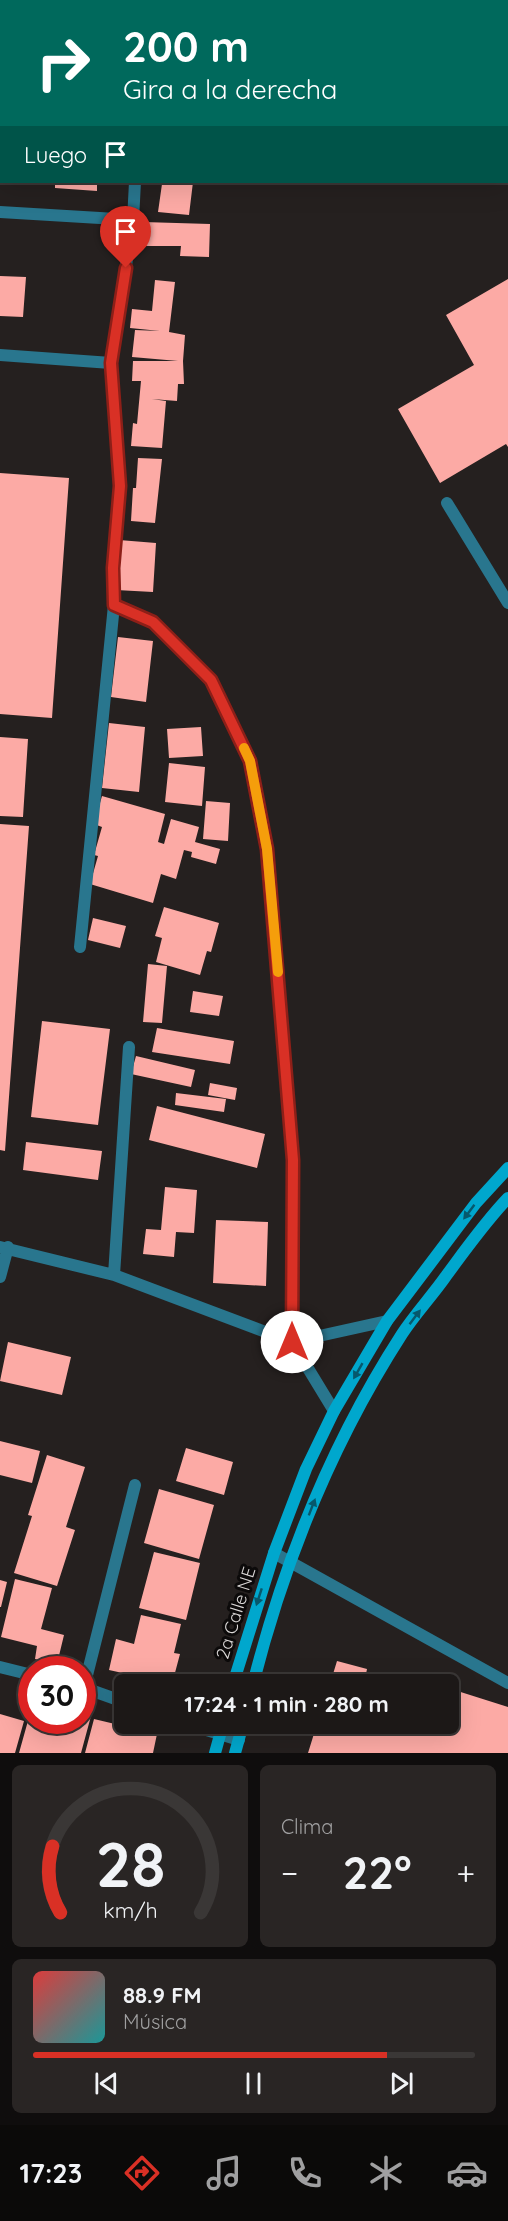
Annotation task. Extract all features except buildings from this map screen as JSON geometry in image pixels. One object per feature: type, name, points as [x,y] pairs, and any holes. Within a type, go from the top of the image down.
[{"type":"main road","name":"2a Calle NE","points":[[236,1674],[273,1553],[306,1469],[334,1411],[387,1321],[476,1203],[508,1168]]},
{"type":"main road","name":"2a Calle NE","points":[[256,1674],[291,1561],[322,1481],[350,1423],[403,1334],[490,1217],[508,1198]]},
{"type":"main road","points":[[215,1753],[220,1734]]},
{"type":"main road","points":[[235,1753],[240,1734]]},
{"type":"street","points":[[80,947],[114,605],[113,568],[120,486],[111,363],[133,220],[135,183]]},
{"type":"street","points":[[0,212],[133,220]]},
{"type":"street","points":[[0,355],[111,363]]},
{"type":"street","points":[[447,503],[508,603]]},
{"type":"street","points":[[114,605],[153,622],[211,680],[250,761],[267,849],[293,1160],[292,1342],[334,1411]]},
{"type":"street","points":[[114,1275],[129,1047]]},
{"type":"street","points":[[0,1277],[4,1247],[114,1275],[292,1342],[387,1321]]},
{"type":"street","points":[[91,1656],[135,1485]]},
{"type":"street","points":[[273,1553],[508,1683]]},
{"type":"street","points":[[0,1667],[18,1672]]},
{"type":"street","points":[[96,1692],[114,1698]]},
{"type":"street","points":[[229,1734],[239,1740]]},
{"type":"slow traffic","points":[[244,748],[250,761],[267,849],[278,972]]},
{"type":"route","points":[[126,268],[111,363],[120,486],[113,568],[114,605],[153,622],[211,680],[250,761],[267,849],[293,1160],[292,1342]]}]
